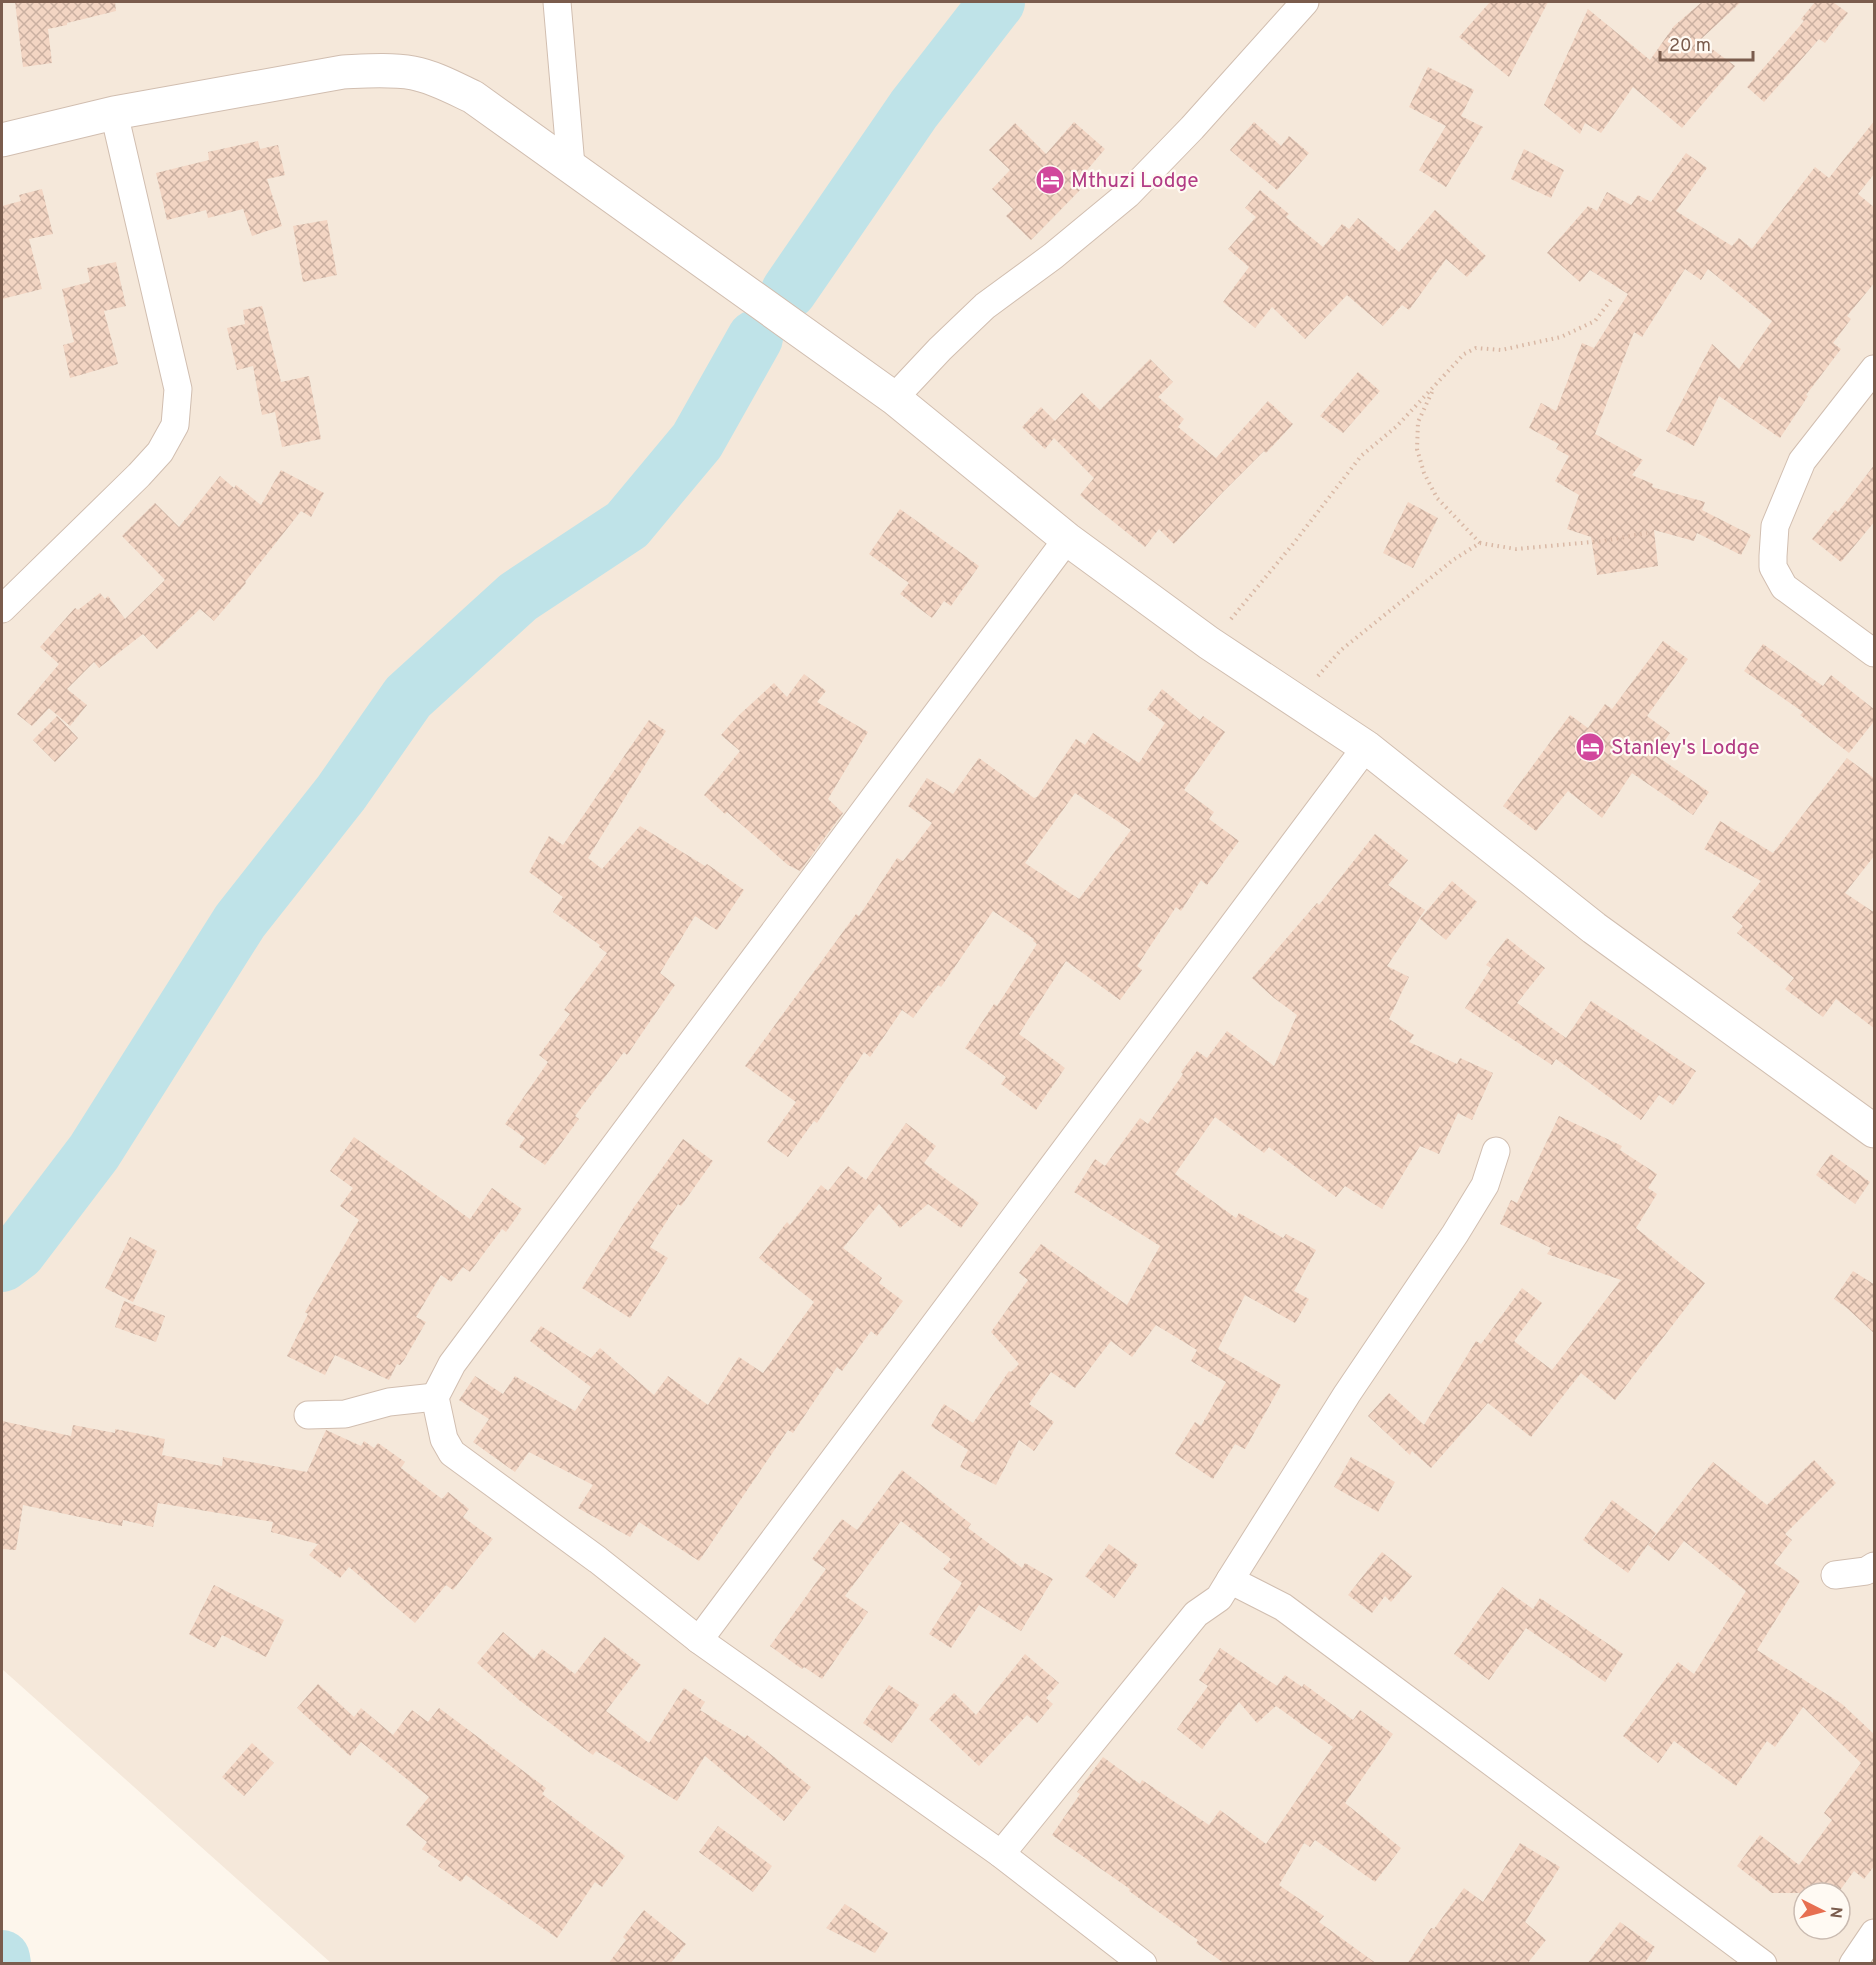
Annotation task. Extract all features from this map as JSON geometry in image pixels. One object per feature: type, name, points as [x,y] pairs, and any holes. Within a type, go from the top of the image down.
[{"type":"street","points":[[557,2],[571,166]]},
{"type":"street","points":[[894,398],[985,306],[1053,256],[1128,194],[1192,128],[1305,2]]},
{"type":"street","points":[[2,140],[114,113],[343,72],[413,73],[444,83],[473,97],[894,398],[1067,539],[1209,642],[1366,747],[1594,928],[1875,1131]]},
{"type":"street","points":[[2,609],[139,475],[160,452],[175,425],[178,389],[114,113]]},
{"type":"street","points":[[1875,369],[1802,460],[1774,526],[1773,545],[1773,567],[1784,587],[1875,653]]},
{"type":"street","points":[[1067,539],[452,1364],[435,1397],[444,1439],[452,1453],[598,1560],[699,1640],[1001,1854],[1143,1964]]},
{"type":"street","points":[[699,1640],[1366,747]]},
{"type":"street","points":[[1001,1854],[1196,1614],[1219,1598],[1347,1394],[1479,1195],[1485,1185],[1496,1151]]},
{"type":"street","points":[[308,1415],[345,1414],[388,1402],[435,1397]]},
{"type":"street","points":[[1835,1575],[1866,1571],[1875,1566]]},
{"type":"street","points":[[1230,1580],[1283,1607],[1763,1964]]},
{"type":"street","points":[[1853,1964],[1875,1933]]},
{"type":"path","points":[[1209,642],[1293,544],[1361,456],[1397,426],[1464,354],[1476,348],[1501,350],[1561,337],[1595,321],[1613,297]]},
{"type":"path","points":[[1434,388],[1418,422],[1417,449],[1424,473],[1437,498],[1480,543],[1516,549],[1604,541],[1647,534]]},
{"type":"path","points":[[1295,701],[1341,650],[1453,560],[1480,543]]},
{"type":"shaded area","points":[[2,2],[1874,2],[1874,1963],[331,1963],[2,1669]]},
{"type":"building","points":[[15,2],[115,2],[116,11],[48,29],[52,63],[23,67]]},
{"type":"building","points":[[1490,2],[1548,2],[1509,77],[1459,37]]},
{"type":"building","points":[[1702,2],[1741,2],[1700,40],[1735,66],[1682,128],[1633,87],[1601,133],[1585,123],[1580,134],[1544,105],[1588,9],[1650,60],[1674,26]]},
{"type":"building","points":[[1815,2],[1833,2],[1848,13],[1825,43],[1819,39],[1764,102],[1747,87],[1804,21],[1801,19]]},
{"type":"building","points":[[1428,67],[1474,90],[1461,116],[1483,127],[1446,187],[1419,170],[1446,126],[1409,107]]},
{"type":"building","points":[[1875,120],[1875,173],[1858,194],[1875,208],[1875,282],[1847,316],[1851,319],[1833,343],[1841,349],[1806,395],[1808,396],[1780,438],[1719,396],[1694,446],[1666,431],[1712,344],[1739,369],[1772,321],[1708,269],[1701,280],[1685,269],[1642,337],[1634,332],[1595,434],[1643,460],[1632,475],[1653,484],[1652,487],[1705,502],[1702,510],[1751,535],[1741,555],[1697,533],[1694,541],[1654,530],[1658,566],[1597,575],[1591,537],[1567,529],[1579,495],[1555,481],[1569,456],[1556,449],[1559,444],[1529,428],[1541,403],[1556,411],[1582,343],[1594,348],[1628,294],[1590,270],[1580,282],[1547,253],[1588,206],[1597,211],[1607,192],[1631,205],[1638,195],[1651,202],[1686,153],[1707,168],[1676,211],[1732,246],[1739,238],[1752,249],[1815,167],[1829,178]]},
{"type":"building","points":[[1074,122],[1105,149],[1076,183],[1082,188],[1031,240],[1006,216],[1013,209],[992,189],[1010,170],[989,150],[1015,123],[1046,154]]},
{"type":"building","points":[[1254,122],[1281,146],[1289,136],[1309,153],[1277,190],[1230,150]]},
{"type":"building","points":[[258,141],[260,149],[278,145],[285,175],[267,179],[282,226],[252,236],[243,209],[208,218],[206,210],[167,220],[156,173],[209,160],[208,152]]},
{"type":"building","points":[[1524,149],[1564,170],[1551,198],[1511,179]]},
{"type":"building","points":[[42,189],[53,234],[29,239],[42,289],[2,299],[2,206],[21,201],[19,195]]},
{"type":"building","points":[[1260,190],[1289,214],[1286,217],[1323,247],[1342,224],[1349,229],[1358,218],[1399,252],[1435,210],[1486,256],[1467,277],[1446,259],[1409,310],[1402,305],[1383,326],[1347,295],[1305,339],[1272,307],[1255,328],[1223,302],[1249,267],[1228,249],[1256,217],[1245,208]]},
{"type":"building","points":[[327,220],[337,275],[303,282],[293,226]]},
{"type":"building","points":[[116,262],[126,306],[104,311],[118,364],[70,378],[63,345],[74,342],[62,289],[90,282],[87,268]]},
{"type":"building","points":[[262,306],[281,382],[309,376],[321,439],[282,447],[275,412],[262,415],[253,366],[237,370],[227,328],[245,324],[243,310]]},
{"type":"building","points":[[1150,359],[1173,382],[1158,397],[1184,419],[1178,427],[1216,458],[1268,401],[1293,424],[1266,453],[1264,451],[1222,493],[1174,544],[1159,529],[1145,547],[1080,495],[1094,478],[1054,438],[1045,449],[1022,427],[1041,407],[1055,421],[1082,393],[1100,410]]},
{"type":"building","points":[[1358,372],[1380,391],[1343,433],[1320,416]]},
{"type":"building","points":[[1875,464],[1875,521],[1841,562],[1812,539],[1835,510],[1838,512]]},
{"type":"building","points":[[281,470],[324,493],[311,517],[301,511],[214,621],[200,609],[157,649],[143,634],[99,668],[94,662],[67,689],[87,705],[70,726],[49,708],[32,726],[17,714],[59,664],[40,647],[75,608],[78,610],[100,593],[105,599],[108,596],[125,619],[165,580],[122,536],[155,503],[179,527],[220,476],[234,488],[236,485],[261,505]]},
{"type":"building","points":[[1408,502],[1438,518],[1413,568],[1383,553]]},
{"type":"building","points":[[900,509],[979,566],[951,606],[944,601],[932,618],[900,594],[909,583],[869,554]]},
{"type":"building","points":[[1663,641],[1688,659],[1647,716],[1670,733],[1655,755],[1709,792],[1693,815],[1632,773],[1602,818],[1568,791],[1536,831],[1503,806],[1570,715],[1588,728],[1605,704],[1612,709]]},
{"type":"building","points":[[1763,644],[1823,686],[1831,675],[1875,710],[1875,720],[1849,753],[1800,715],[1803,712],[1744,671]]},
{"type":"building","points":[[804,674],[826,691],[817,702],[868,732],[828,799],[843,813],[800,871],[788,865],[704,795],[740,751],[721,735],[774,683],[787,697]]},
{"type":"building","points":[[1162,689],[1200,720],[1203,716],[1225,732],[1184,790],[1214,812],[1209,819],[1239,841],[1207,885],[1201,880],[1181,911],[1176,907],[1137,966],[1142,970],[1120,1000],[1066,961],[1019,1034],[1065,1068],[1036,1110],[1001,1084],[1006,1077],[965,1048],[994,1004],[997,1006],[1037,944],[1033,941],[1034,939],[993,911],[941,987],[938,985],[913,1018],[902,1010],[870,1057],[864,1052],[817,1123],[814,1121],[788,1157],[767,1142],[796,1102],[745,1066],[856,914],[859,916],[897,858],[903,861],[932,823],[908,806],[927,778],[953,794],[979,758],[1034,798],[1037,797],[1076,739],[1085,745],[1093,733],[1139,763],[1165,723],[1147,709]],"holes":[[[1075,793],[1131,830],[1079,899],[1025,863]]]},
{"type":"building","points":[[57,716],[78,738],[55,762],[33,740]]},
{"type":"building","points":[[649,720],[666,731],[588,858],[602,869],[640,826],[705,866],[707,864],[744,890],[717,930],[695,916],[660,973],[675,985],[627,1055],[624,1052],[575,1116],[579,1119],[545,1165],[519,1147],[525,1138],[505,1124],[548,1062],[539,1055],[570,1014],[564,1010],[607,953],[599,947],[600,945],[553,912],[563,897],[529,872],[549,836],[563,845]]},
{"type":"building","points":[[1847,758],[1875,779],[1875,855],[1845,893],[1875,913],[1875,1029],[1836,999],[1823,1017],[1785,989],[1794,978],[1737,933],[1743,926],[1732,917],[1761,881],[1704,849],[1720,821],[1773,853]]},
{"type":"building","points":[[1375,834],[1408,860],[1388,885],[1425,910],[1387,966],[1409,977],[1389,1019],[1414,1035],[1409,1042],[1457,1064],[1460,1058],[1493,1073],[1472,1120],[1458,1113],[1439,1154],[1420,1146],[1382,1209],[1345,1186],[1336,1197],[1269,1147],[1264,1153],[1215,1117],[1175,1174],[1236,1218],[1239,1213],[1283,1238],[1286,1234],[1316,1250],[1294,1291],[1309,1299],[1295,1323],[1245,1295],[1218,1349],[1281,1385],[1245,1449],[1235,1444],[1213,1479],[1175,1454],[1195,1422],[1201,1426],[1226,1382],[1191,1361],[1197,1350],[1156,1325],[1132,1357],[1111,1341],[1075,1388],[1051,1372],[1029,1404],[1054,1422],[1034,1451],[1019,1440],[996,1485],[960,1467],[968,1450],[931,1426],[944,1404],[973,1423],[1009,1371],[1011,1372],[1019,1364],[991,1332],[1028,1280],[1019,1273],[1041,1244],[1127,1305],[1160,1246],[1074,1192],[1095,1159],[1105,1166],[1140,1118],[1148,1124],[1197,1051],[1207,1058],[1227,1031],[1274,1066],[1297,1015],[1252,978],[1317,903],[1319,905]]},
{"type":"building","points":[[1452,881],[1477,902],[1446,940],[1420,919]]},
{"type":"building","points":[[1507,938],[1545,968],[1517,1003],[1566,1038],[1591,1001],[1696,1071],[1673,1105],[1659,1095],[1641,1120],[1556,1059],[1552,1065],[1465,1008],[1491,968],[1486,965]]},
{"type":"building","points":[[1559,1116],[1622,1146],[1620,1150],[1657,1174],[1648,1188],[1657,1194],[1636,1228],[1705,1283],[1615,1400],[1581,1373],[1531,1437],[1488,1403],[1431,1468],[1412,1451],[1410,1455],[1368,1416],[1389,1393],[1424,1425],[1476,1341],[1481,1344],[1522,1288],[1542,1303],[1514,1341],[1552,1370],[1621,1280],[1547,1254],[1551,1248],[1500,1224],[1511,1200],[1517,1203]]},
{"type":"building","points":[[906,1123],[936,1146],[924,1163],[979,1203],[961,1228],[928,1204],[900,1228],[879,1204],[843,1248],[882,1278],[879,1283],[903,1301],[877,1336],[871,1331],[842,1371],[837,1367],[793,1433],[788,1430],[699,1561],[639,1522],[630,1537],[578,1508],[593,1485],[529,1452],[515,1472],[473,1442],[489,1419],[459,1400],[475,1376],[503,1394],[515,1376],[575,1411],[591,1387],[530,1341],[541,1326],[591,1358],[600,1348],[654,1395],[668,1376],[708,1405],[739,1357],[763,1373],[814,1302],[759,1258],[787,1222],[790,1225],[821,1185],[828,1191],[848,1166],[866,1180]]},
{"type":"building","points":[[354,1137],[470,1219],[492,1188],[522,1209],[506,1232],[502,1229],[470,1272],[463,1267],[451,1282],[441,1275],[416,1317],[426,1322],[404,1360],[400,1365],[397,1364],[389,1380],[335,1355],[325,1375],[287,1356],[308,1314],[305,1312],[359,1220],[340,1206],[353,1188],[330,1171]]},
{"type":"building","points":[[683,1139],[713,1161],[681,1206],[678,1204],[650,1247],[668,1258],[630,1318],[582,1288],[634,1207]]},
{"type":"building","points":[[1831,1154],[1870,1182],[1855,1204],[1816,1175]]},
{"type":"building","points":[[130,1237],[157,1251],[133,1302],[105,1288]]},
{"type":"building","points":[[1853,1271],[1875,1285],[1875,1334],[1834,1299]]},
{"type":"building","points":[[124,1301],[165,1316],[156,1342],[115,1327]]},
{"type":"building","points":[[2,1421],[71,1436],[73,1425],[115,1433],[115,1429],[165,1439],[162,1455],[222,1466],[223,1457],[307,1472],[326,1430],[361,1446],[364,1441],[374,1448],[378,1443],[405,1462],[401,1468],[442,1499],[448,1492],[469,1509],[463,1517],[493,1539],[453,1590],[446,1585],[415,1623],[349,1567],[340,1578],[309,1555],[318,1544],[271,1532],[273,1522],[158,1503],[153,1527],[123,1520],[122,1526],[23,1505],[16,1550],[2,1549]]},
{"type":"building","points":[[1351,1457],[1395,1482],[1378,1512],[1334,1487]]},
{"type":"building","points":[[1814,1460],[1836,1483],[1785,1534],[1792,1540],[1774,1563],[1800,1581],[1757,1650],[1842,1704],[1875,1735],[1875,1865],[1864,1879],[1854,1871],[1847,1881],[1792,1881],[1792,1893],[1772,1893],[1737,1866],[1760,1835],[1799,1865],[1832,1820],[1824,1813],[1861,1763],[1803,1707],[1775,1747],[1767,1741],[1736,1786],[1674,1741],[1658,1763],[1623,1736],[1678,1662],[1694,1674],[1746,1591],[1684,1541],[1669,1561],[1648,1545],[1713,1462],[1767,1505]]},
{"type":"building","points":[[902,1470],[971,1524],[968,1528],[1022,1568],[1025,1563],[1053,1579],[1021,1631],[979,1605],[951,1648],[929,1634],[962,1583],[943,1569],[951,1559],[901,1521],[845,1596],[868,1612],[822,1679],[804,1667],[802,1669],[770,1646],[826,1569],[812,1559],[842,1519],[857,1530]]},
{"type":"building","points":[[1612,1500],[1656,1533],[1628,1573],[1583,1540]]},
{"type":"building","points":[[1109,1544],[1138,1565],[1114,1598],[1085,1576]]},
{"type":"building","points":[[1382,1552],[1412,1576],[1391,1602],[1385,1596],[1372,1613],[1348,1595]]},
{"type":"building","points":[[214,1585],[284,1620],[266,1657],[222,1635],[215,1648],[189,1634]]},
{"type":"building","points":[[1502,1587],[1533,1609],[1540,1598],[1623,1654],[1605,1682],[1526,1628],[1489,1680],[1454,1654]]},
{"type":"building","points":[[503,1632],[534,1659],[542,1649],[575,1674],[604,1637],[641,1665],[606,1711],[649,1743],[684,1688],[705,1702],[700,1710],[745,1738],[747,1735],[811,1787],[784,1821],[705,1756],[677,1801],[596,1751],[593,1755],[519,1700],[477,1663]]},
{"type":"building","points":[[1220,1648],[1277,1686],[1285,1675],[1302,1687],[1304,1684],[1353,1720],[1360,1710],[1393,1734],[1345,1803],[1401,1848],[1375,1882],[1315,1840],[1310,1847],[1304,1843],[1279,1885],[1324,1916],[1319,1922],[1377,1964],[1225,1964],[1196,1943],[1198,1940],[1129,1891],[1130,1889],[1052,1835],[1080,1794],[1077,1792],[1103,1757],[1140,1784],[1142,1780],[1209,1825],[1220,1810],[1266,1844],[1333,1747],[1276,1706],[1257,1723],[1239,1702],[1202,1749],[1177,1729],[1208,1686],[1199,1680]]},
{"type":"building","points":[[1025,1654],[1059,1683],[1046,1698],[1053,1704],[1037,1723],[1027,1715],[979,1766],[929,1719],[954,1693],[976,1715]]},
{"type":"building","points":[[318,1684],[354,1717],[361,1708],[393,1735],[412,1710],[428,1722],[439,1708],[546,1788],[542,1794],[625,1856],[602,1887],[595,1882],[557,1938],[466,1875],[461,1882],[438,1866],[441,1862],[422,1849],[427,1842],[406,1825],[429,1797],[361,1742],[350,1756],[297,1708]]},
{"type":"building","points":[[889,1685],[919,1705],[892,1743],[863,1723]]},
{"type":"building","points":[[252,1743],[274,1763],[244,1796],[222,1777]]},
{"type":"building","points":[[718,1826],[772,1866],[753,1892],[699,1852]]},
{"type":"building","points":[[1520,1843],[1560,1867],[1525,1922],[1546,1940],[1527,1964],[1407,1964],[1431,1928],[1434,1929],[1464,1888],[1483,1902]]},
{"type":"building","points":[[845,1904],[888,1933],[875,1953],[826,1928]]},
{"type":"building","points":[[644,1910],[686,1944],[670,1964],[608,1964],[626,1940],[623,1937]]},
{"type":"building","points":[[1620,1922],[1655,1947],[1644,1964],[1587,1964]]},
{"type":"waterway","points":[[789,291],[914,109],[997,2]]},
{"type":"waterway","points":[[2,1264],[18,1252],[94,1152],[240,921],[341,793],[408,697],[518,597],[627,525],[697,441],[755,338]]},
{"type":"waterway","points":[[2,1958],[3,1964]]},
{"type":"place","name":"Mthuzi Lodge","points":[[1050,180]]},
{"type":"place","name":"Stanley's Lodge","points":[[1590,747]]}]
